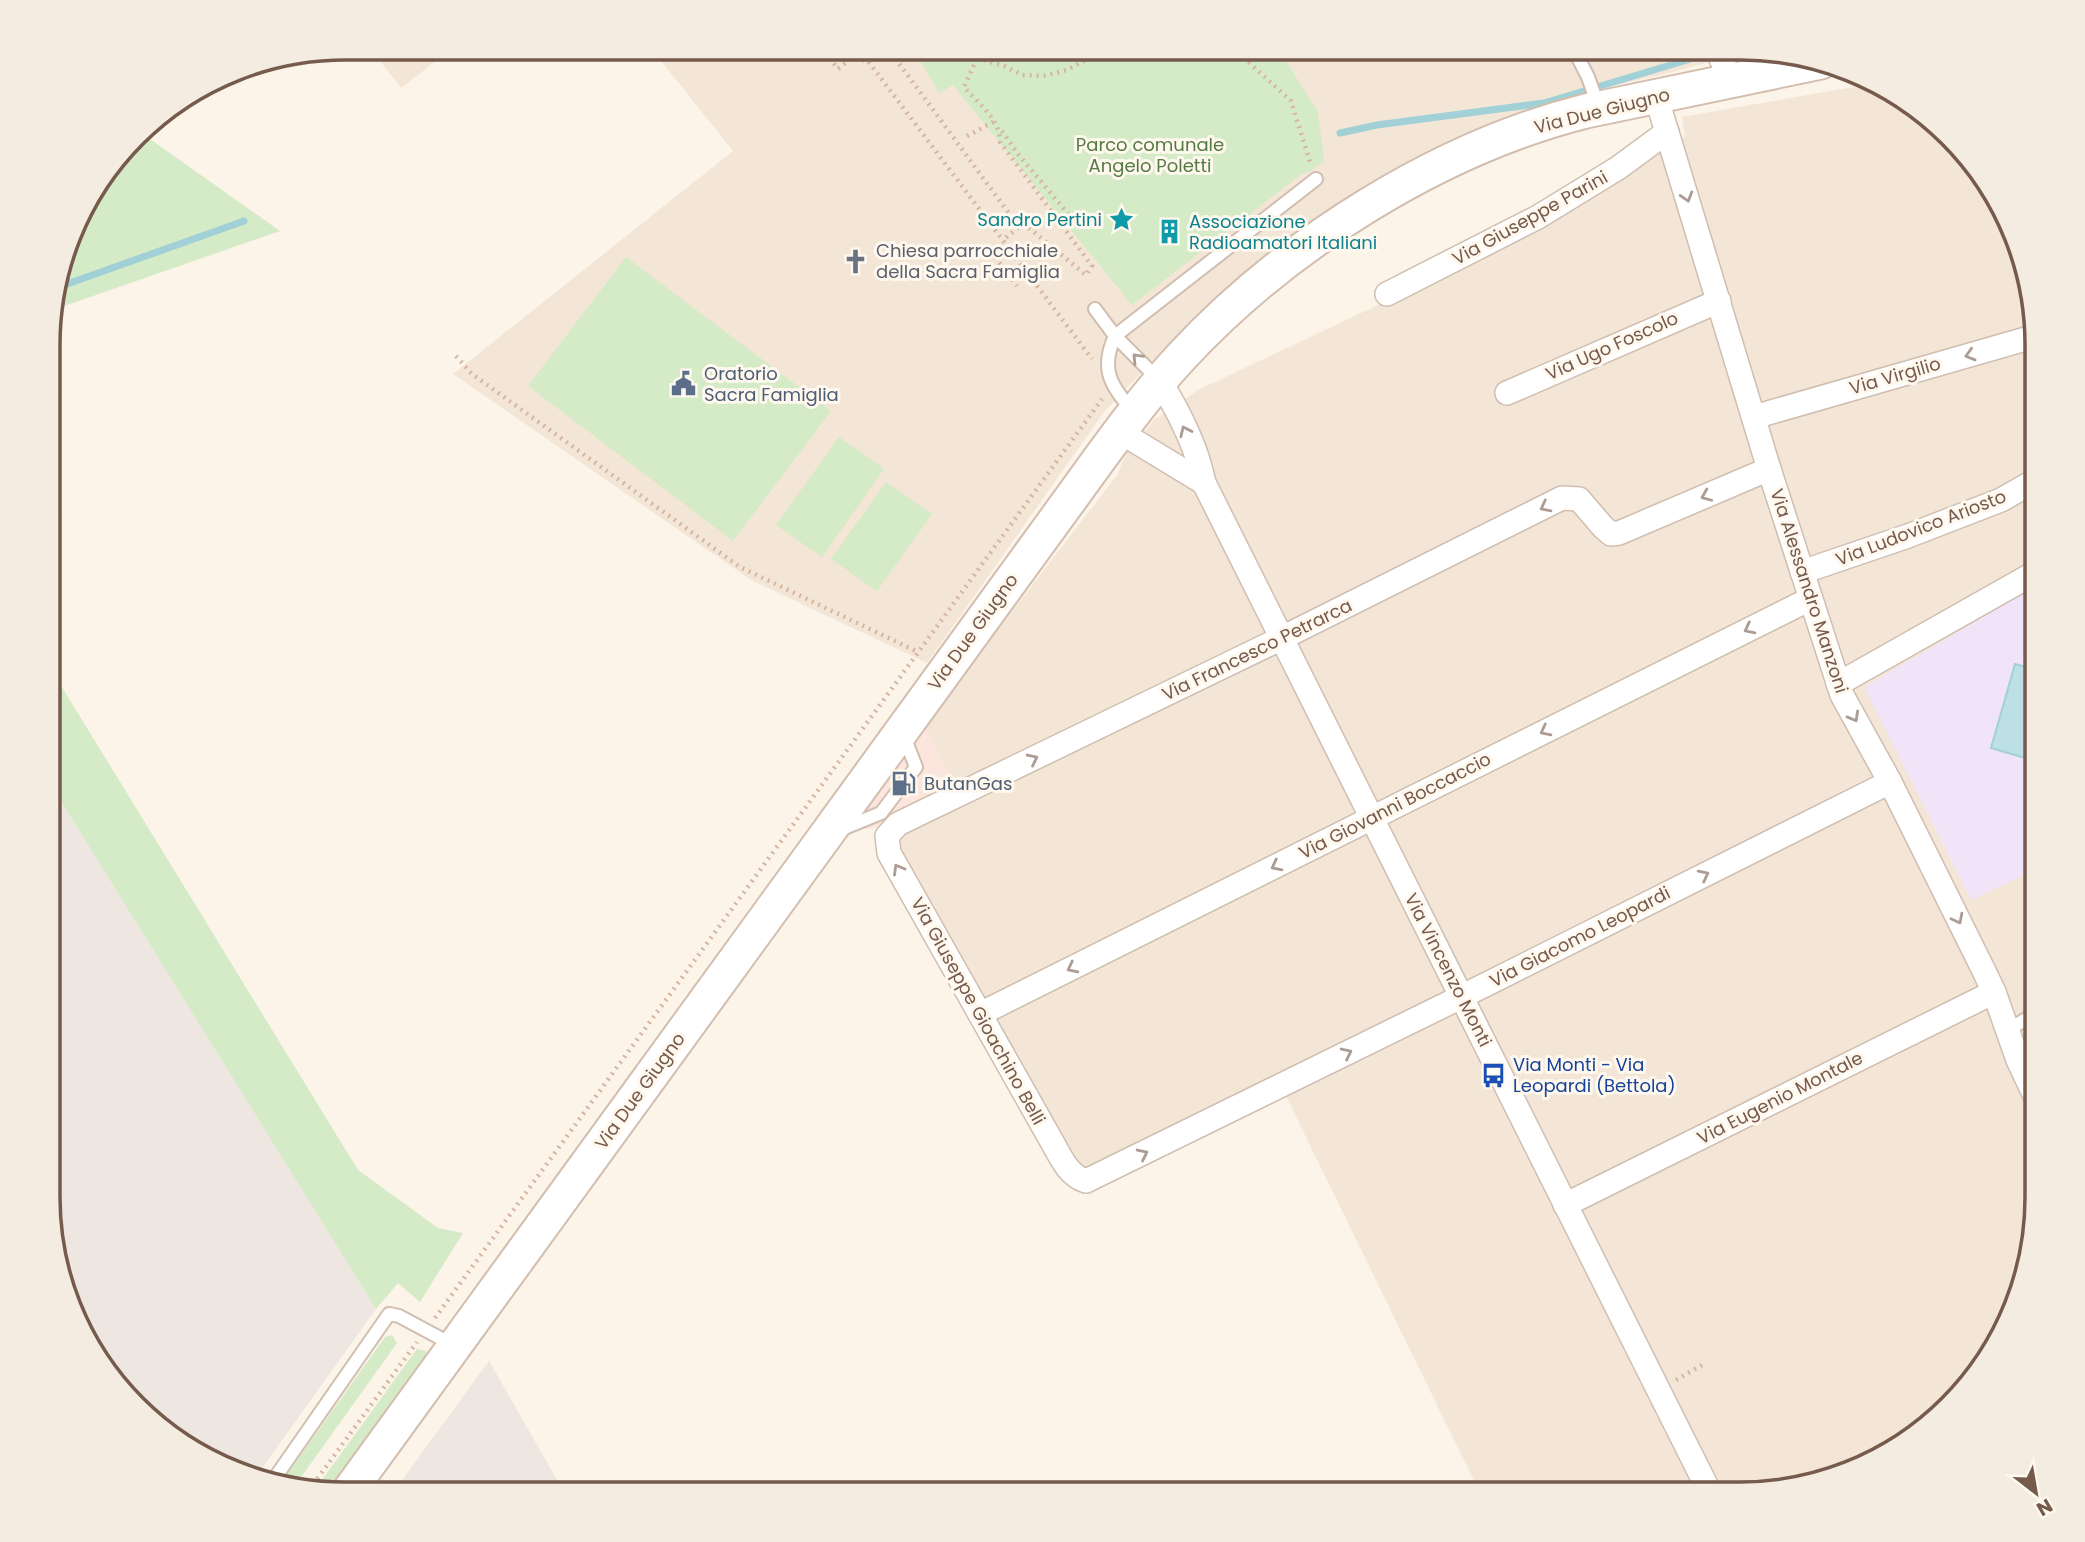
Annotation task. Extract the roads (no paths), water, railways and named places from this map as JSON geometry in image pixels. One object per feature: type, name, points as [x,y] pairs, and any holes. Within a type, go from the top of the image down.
[{"type":"main road","name":"Via Due Giugno","points":[[357,1482],[1127,422],[1199,338],[1246,294],[1346,220],[1472,151],[1597,102],[1656,96],[1801,66]]},
{"type":"street","points":[[1722,60],[1731,80]]},
{"type":"street","points":[[1768,61],[1786,63]]},
{"type":"street","name":"Via Alessandro Manzoni","points":[[1656,96],[1769,469],[1838,684],[1890,782],[1994,992],[2025,1075]]},
{"type":"street","name":"Via Giuseppe Parini","points":[[1387,294],[1538,217],[1618,168],[1667,132]]},
{"type":"street","name":"Via Ugo Foscolo","points":[[1507,393],[1718,300]]},
{"type":"street","name":"Via Virgilio","points":[[1754,417],[2025,339]]},
{"type":"street","name":"Via Vincenzo Monti","points":[[1160,381],[1189,437],[1204,483],[1704,1482]]},
{"type":"street","points":[[1127,422],[1131,441],[1162,456],[1204,483]]},
{"type":"street","name":"Via Francesco Petrarca","points":[[887,836],[898,824],[1282,638],[1562,498],[1579,499],[1611,534],[1619,533],[1769,469]]},
{"type":"street","name":"Via Ludovico Ariosto","points":[[1802,572],[1908,536],[2001,500],[2025,486]]},
{"type":"street","points":[[1838,684],[2025,578]]},
{"type":"street","name":"Via Giovanni Boccaccio","points":[[980,1014],[1810,599]]},
{"type":"street","name":"Via Giacomo Leopardi","points":[[1081,1180],[1090,1180],[1890,782]]},
{"type":"street","name":"Via Giuseppe Gioachino Belli","points":[[887,836],[889,853],[1063,1160],[1069,1170],[1081,1180]]},
{"type":"street","name":"Via Eugenio Montale","points":[[1566,1205],[1994,992]]},
{"type":"lane","points":[[1579,60],[1597,102]]},
{"type":"lane","points":[[1127,422],[1108,368],[1110,346],[1115,336],[1315,179]]},
{"type":"lane","points":[[1096,309],[1115,336],[1160,381]]},
{"type":"lane","points":[[2007,1031],[2025,1020]]},
{"type":"lane","points":[[277,1475],[389,1314],[399,1316],[455,1346]]},
{"type":"water","points":[[2015,664],[2025,667],[2025,758],[1991,748]]},
{"type":"waterway","points":[[1340,133],[1377,125],[1544,103],[1687,60]]},
{"type":"waterway","points":[[66,284],[244,221]]},
{"type":"place","name":"Sandro Pertini","points":[[1122,220]]},
{"type":"place","name":"Associazione Radioamatori Italiani","points":[[1169,232]]},
{"type":"place","name":"Chiesa parrocchiale della Sacra Famiglia","points":[[856,261]]},
{"type":"place","name":"Oratorio Sacra Famiglia","points":[[684,384]]},
{"type":"place","name":"ButanGas","points":[[904,784]]},
{"type":"place","name":"Via Monti - Via Leopardi (Bettola)","points":[[1493,1075]]},
{"type":"park label","name":"Parco comunale Angelo Poletti","points":[[1150,155]]}]
